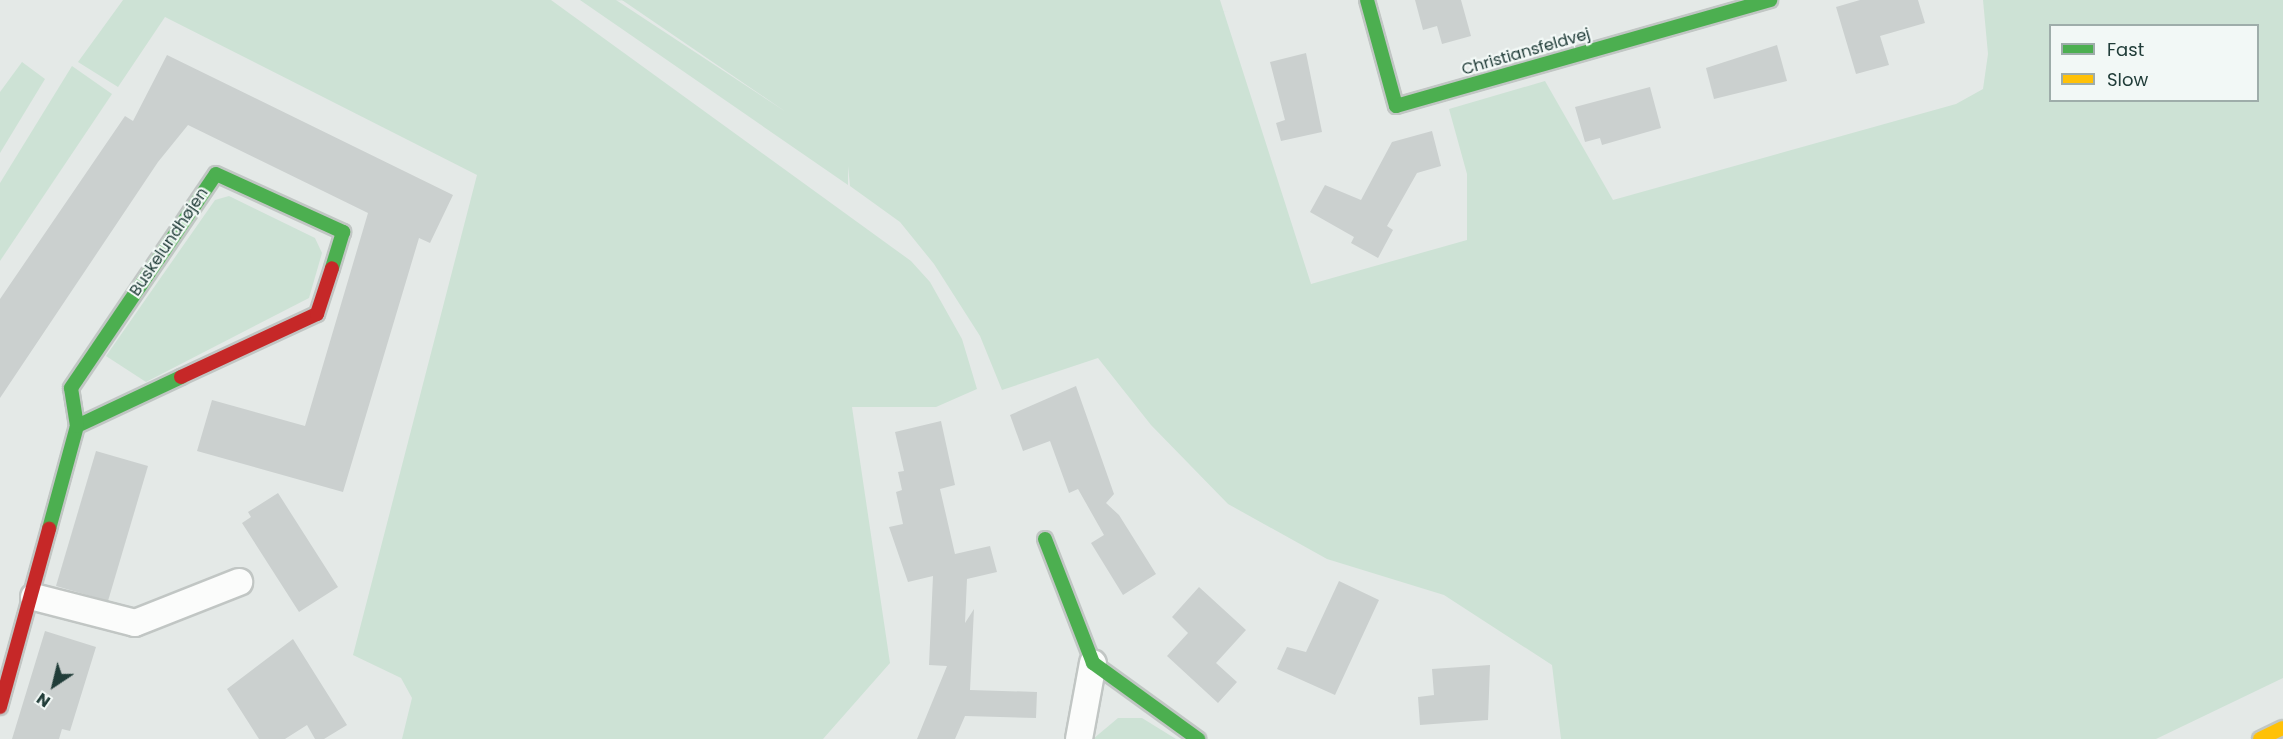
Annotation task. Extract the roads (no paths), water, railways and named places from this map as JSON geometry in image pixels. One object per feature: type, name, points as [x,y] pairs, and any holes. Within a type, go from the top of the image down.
[{"type":"street","name":"Christiansfeldvej","points":[[1367,0],[1396,106],[1770,0]]},
{"type":"street","name":"Buskelundhøjen","points":[[0,706],[34,597],[77,426],[71,388],[216,174],[343,232],[317,314],[77,426]]},
{"type":"street","points":[[1045,539],[1093,663],[1079,739]]},
{"type":"street","points":[[34,597],[135,623],[239,582]]},
{"type":"street","points":[[1093,663],[1198,739]]},
{"type":"street","points":[[2260,739],[2283,728]]}]
